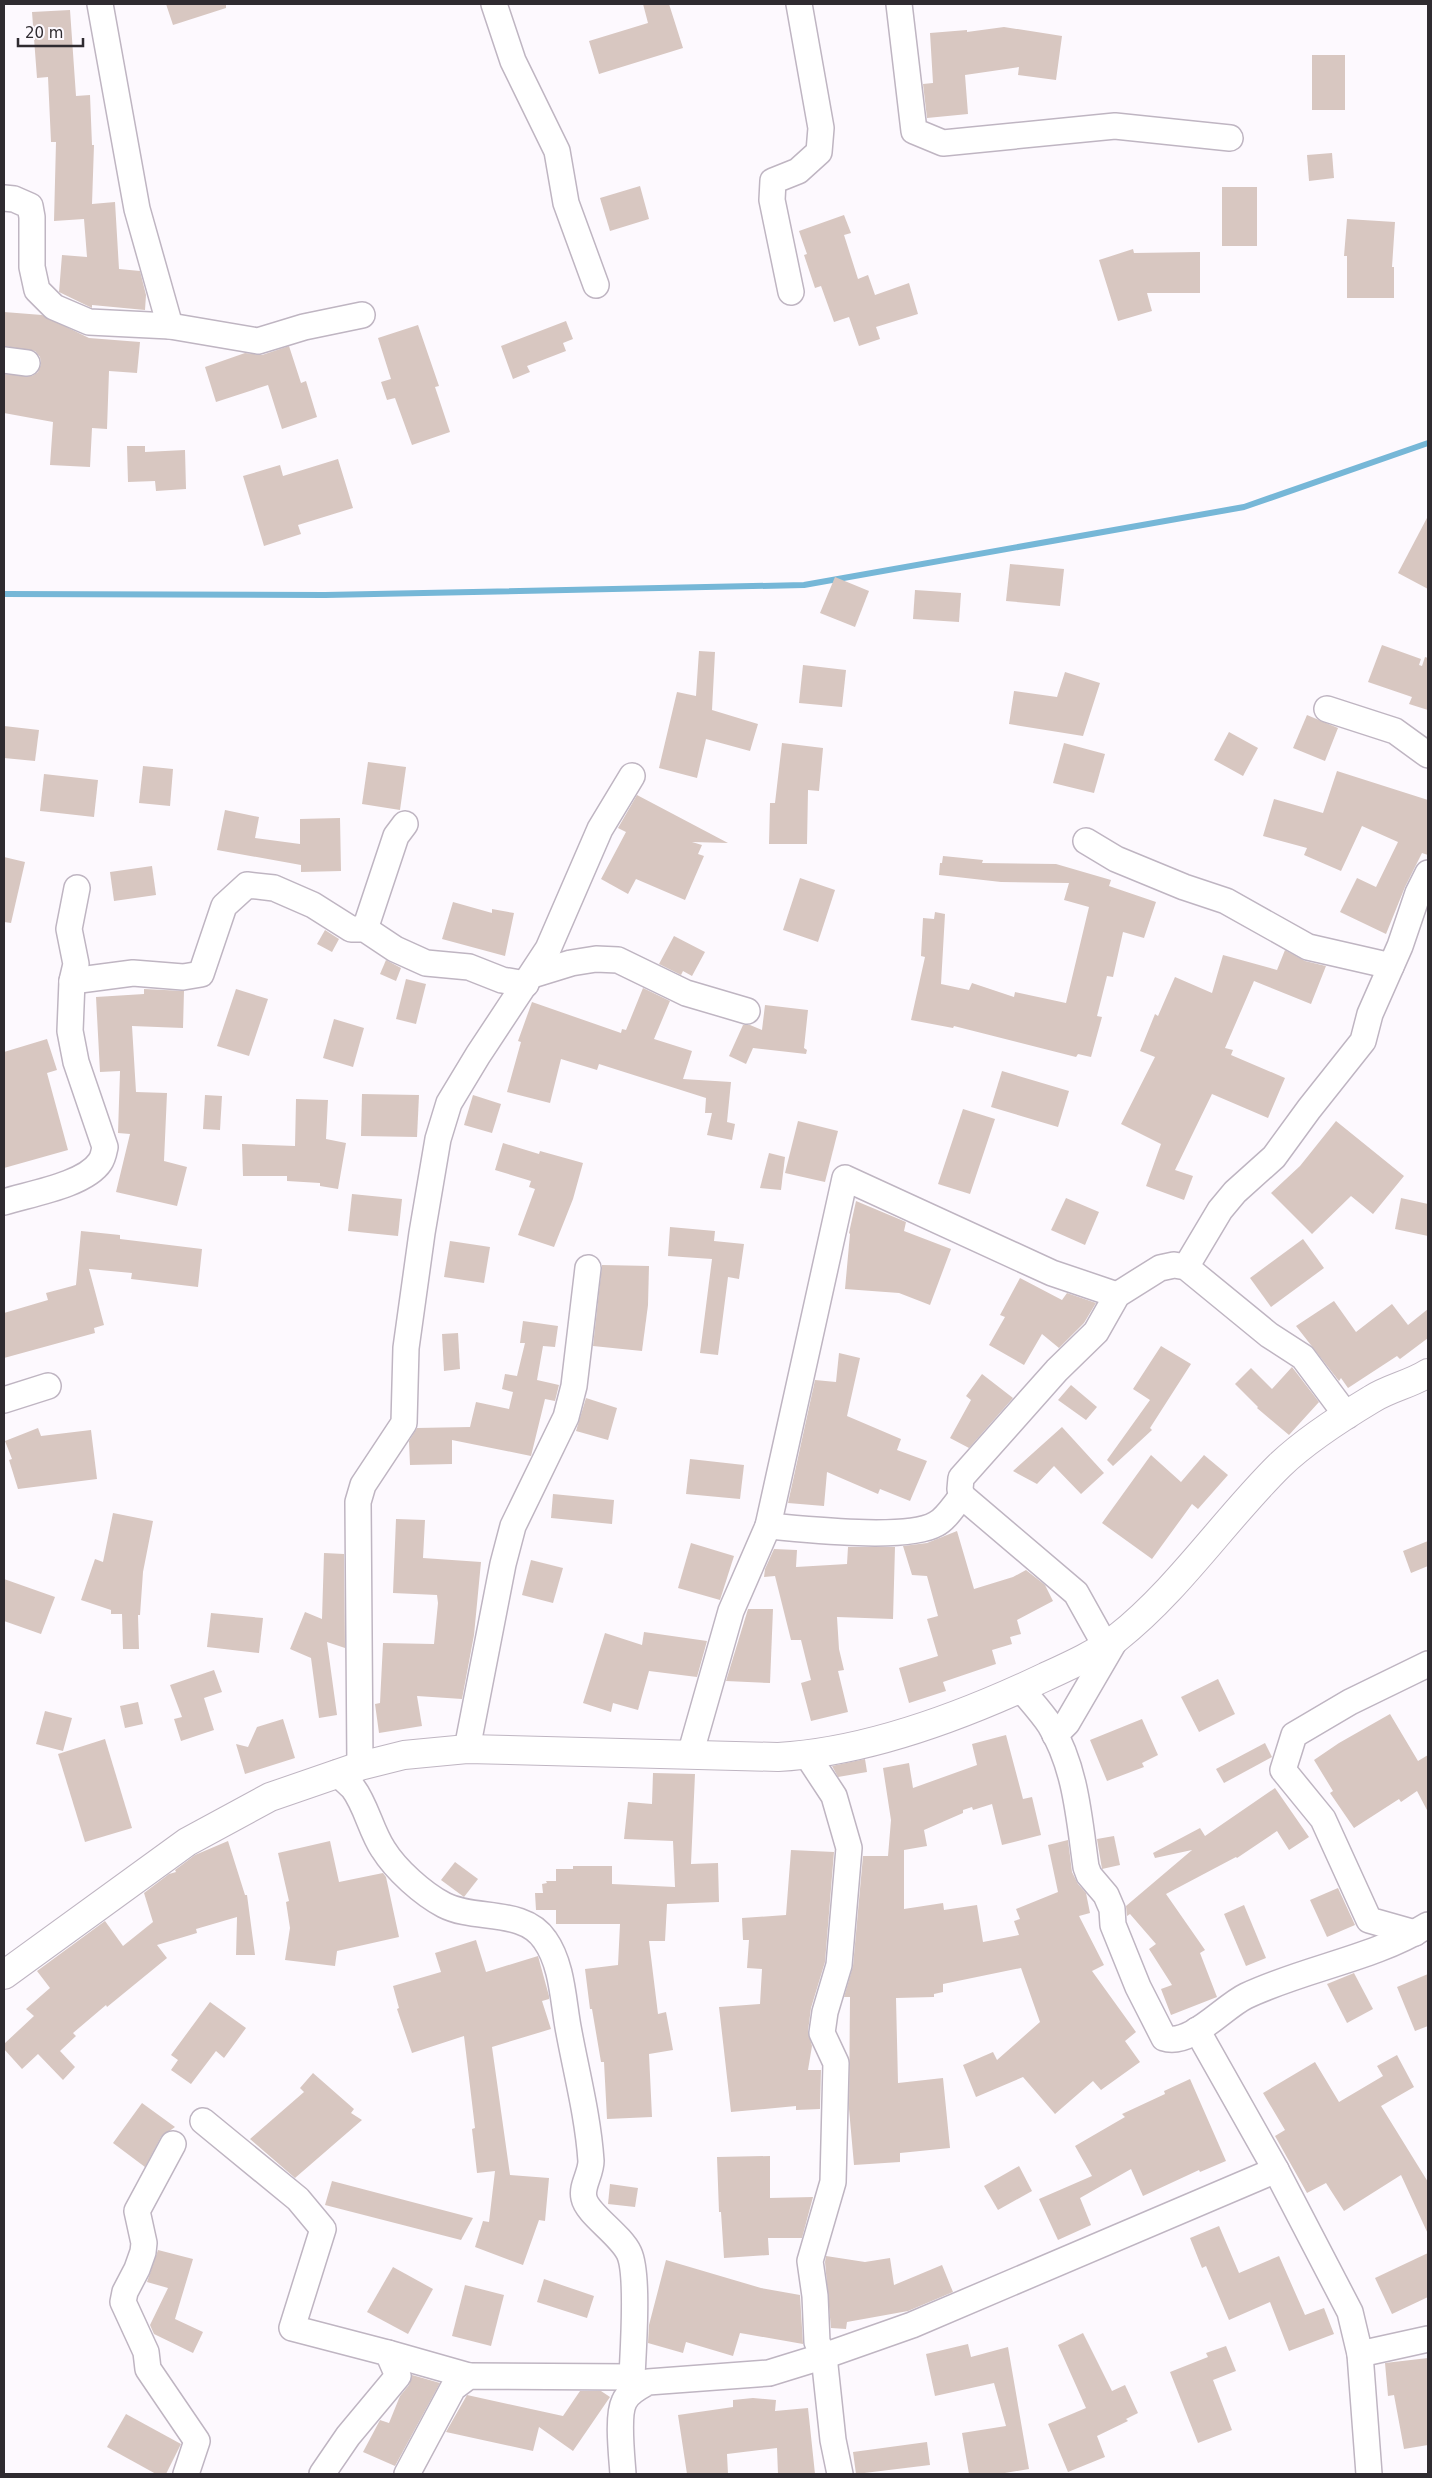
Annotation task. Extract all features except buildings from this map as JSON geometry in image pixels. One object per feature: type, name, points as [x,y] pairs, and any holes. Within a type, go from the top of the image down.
[{"type":"street","points":[[100,4],[138,209],[170,326]]},
{"type":"street","points":[[494,4],[513,61],[556,151],[566,203],[596,285]]},
{"type":"street","points":[[791,292],[772,200],[773,181],[798,172],[819,152],[821,128],[800,4]]},
{"type":"street","points":[[899,4],[914,131],[943,143],[1115,126],[1230,138]]},
{"type":"street","points":[[4,198],[14,199],[30,206],[32,217],[32,267],[37,290],[54,308],[89,322],[170,326],[258,341],[304,327],[362,315]]},
{"type":"street","points":[[1327,709],[1395,731],[1428,755]]},
{"type":"street","points":[[623,2474],[620,2427],[623,2403],[634,2383],[634,2274],[630,2254],[621,2240],[588,2208],[584,2199],[591,2162],[556,1960],[545,1939],[535,1929],[521,1921],[466,1913],[444,1905],[423,1890],[395,1865],[384,1850],[354,1789],[348,1769],[358,1502],[363,1485],[404,1423],[406,1348],[419,1252],[438,1139],[449,1103],[478,1055],[548,950],[600,829],[632,776]]},
{"type":"street","points":[[364,930],[396,836],[405,824]]},
{"type":"street","points":[[1086,841],[1116,859],[1184,887],[1226,901],[1308,947],[1392,966]]},
{"type":"street","points":[[1186,1267],[1220,1210],[1235,1192],[1274,1157],[1362,1041],[1370,1014],[1392,966],[1418,893],[1428,873]]},
{"type":"street","points":[[72,981],[132,973],[183,977],[201,974],[224,906],[247,886],[274,888],[312,905],[351,929],[364,930],[395,949],[426,963],[469,967],[502,980],[529,980],[571,963],[596,959],[618,960],[686,993],[747,1011]]},
{"type":"street","points":[[4,1202],[74,1181],[91,1171],[101,1162],[105,1147],[76,1062],[70,1032],[72,981],[76,964],[70,930],[77,888]]},
{"type":"street","points":[[690,1755],[731,1611],[768,1526],[845,1178],[1052,1273],[1117,1294]]},
{"type":"street","points":[[1110,1642],[1076,1593],[962,1496],[960,1489],[961,1478],[1057,1370],[1096,1332],[1117,1294],[1160,1268],[1174,1265],[1186,1267],[1269,1335],[1303,1357],[1347,1416]]},
{"type":"street","points":[[467,1749],[503,1564],[513,1526],[566,1417],[574,1386],[588,1268]]},
{"type":"street","points":[[4,1975],[186,1842],[270,1797],[348,1769],[404,1755],[467,1749],[690,1755],[807,1755],[861,1744],[903,1732],[1006,1696],[1071,1665],[1110,1642],[1157,1600],[1280,1465],[1373,1398],[1428,1373]]},
{"type":"street","points":[[4,1400],[48,1386]]},
{"type":"street","points":[[768,1526],[853,1532],[908,1532],[936,1524],[962,1496]]},
{"type":"street","points":[[1055,1735],[1067,1723],[1110,1642]]},
{"type":"street","points":[[1422,1929],[1369,1920],[1323,1819],[1283,1770],[1294,1735],[1350,1702],[1428,1664]]},
{"type":"street","points":[[1021,1689],[1055,1735],[1065,1757],[1075,1791],[1086,1867],[1089,1875],[1106,1895],[1112,1909],[1113,1925],[1138,1987],[1164,2038],[1177,2040],[1197,2030],[1245,1996],[1422,1929]]},
{"type":"street","points":[[807,1755],[834,1796],[849,1848],[839,1965],[825,2012],[822,2033],[836,2063],[834,2182],[810,2261],[815,2296],[816,2342],[824,2356],[832,2440],[840,2474]]},
{"type":"street","points":[[1197,2030],[1276,2170],[1350,2312],[1360,2354],[1370,2474]]},
{"type":"street","points":[[204,2121],[298,2199],[323,2229],[292,2328],[388,2352],[470,2376],[634,2383],[662,2379],[769,2373],[912,2325],[1276,2170]]},
{"type":"street","points":[[174,2144],[137,2211],[144,2242],[143,2252],[137,2269],[124,2292],[123,2302],[146,2352],[148,2369],[196,2441],[186,2474]]},
{"type":"street","points":[[1360,2354],[1428,2339]]},
{"type":"street","points":[[322,2474],[348,2436],[398,2376],[388,2352]]},
{"type":"street","points":[[407,2474],[453,2388],[461,2380],[470,2376]]},
{"type":"waterway","points":[[4,594],[325,595],[804,585],[1244,507],[1428,443]]}]
